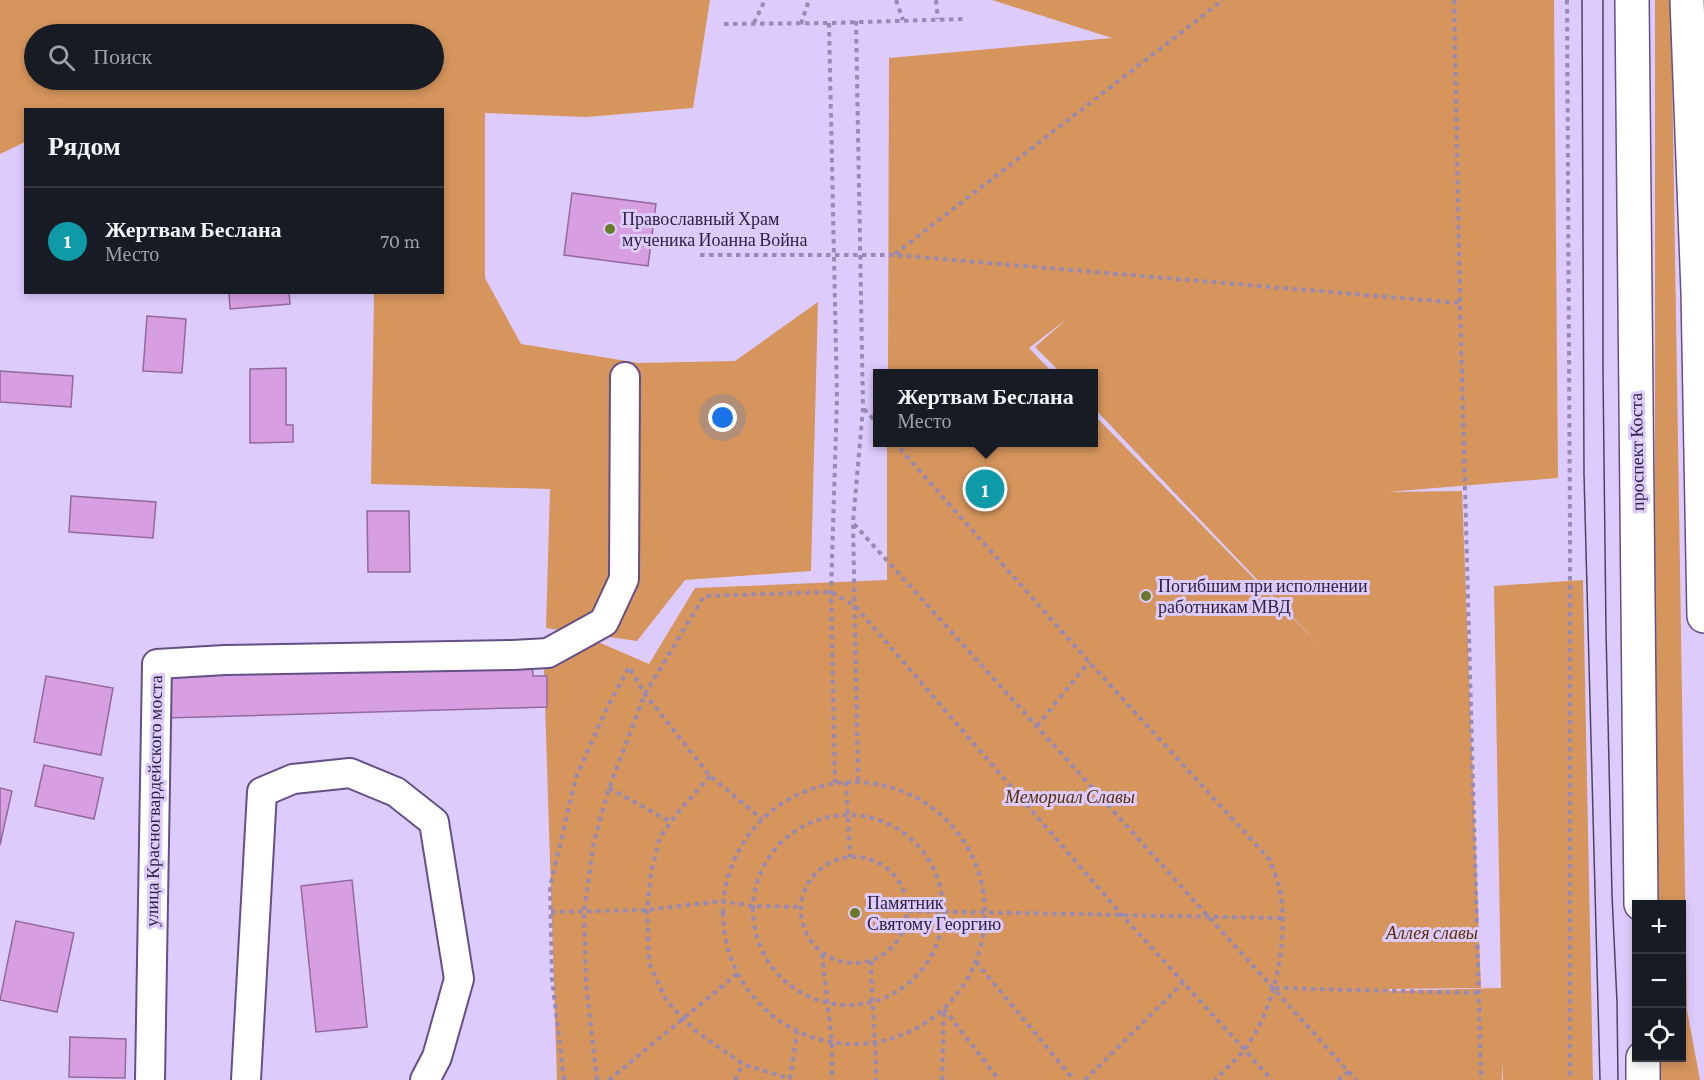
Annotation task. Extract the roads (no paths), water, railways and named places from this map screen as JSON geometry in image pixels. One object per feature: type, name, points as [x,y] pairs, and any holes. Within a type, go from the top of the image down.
[{"type":"main road","name":"проспект Коста","points":[[1632,0],[1641,900]]},
{"type":"main road","points":[[1687,0],[1701,292],[1704,616]]},
{"type":"main road","points":[[1642,1062],[1643,1080]]},
{"type":"street","name":"улица Красногвардейского моста","points":[[150,1080],[157,663],[548,653],[604,622],[624,579],[625,377]]},
{"type":"street","points":[[246,1080],[262,792],[293,779],[350,772],[396,792],[434,822],[459,979],[437,1057],[425,1080]]},
{"type":"tram line","points":[[1582,0],[1584,474],[1600,1080]]},
{"type":"tram line","points":[[1603,0],[1606,631],[1618,1080]]},
{"type":"place","name":"Православный Храм мученика Иоанна Война","points":[[610,229]]},
{"type":"place","name":"Жертвам Беслана","points":[[985,489]]},
{"type":"place","name":"Погибшим при исполнении работникам МВД","points":[[1146,596]]},
{"type":"place","name":"Памятник Святому Георгию","points":[[855,913]]},
{"type":"park label","name":"Мемориал Славы","points":[[1070,797]]},
{"type":"park label","name":"Аллея славы","points":[[1432,933]]}]
